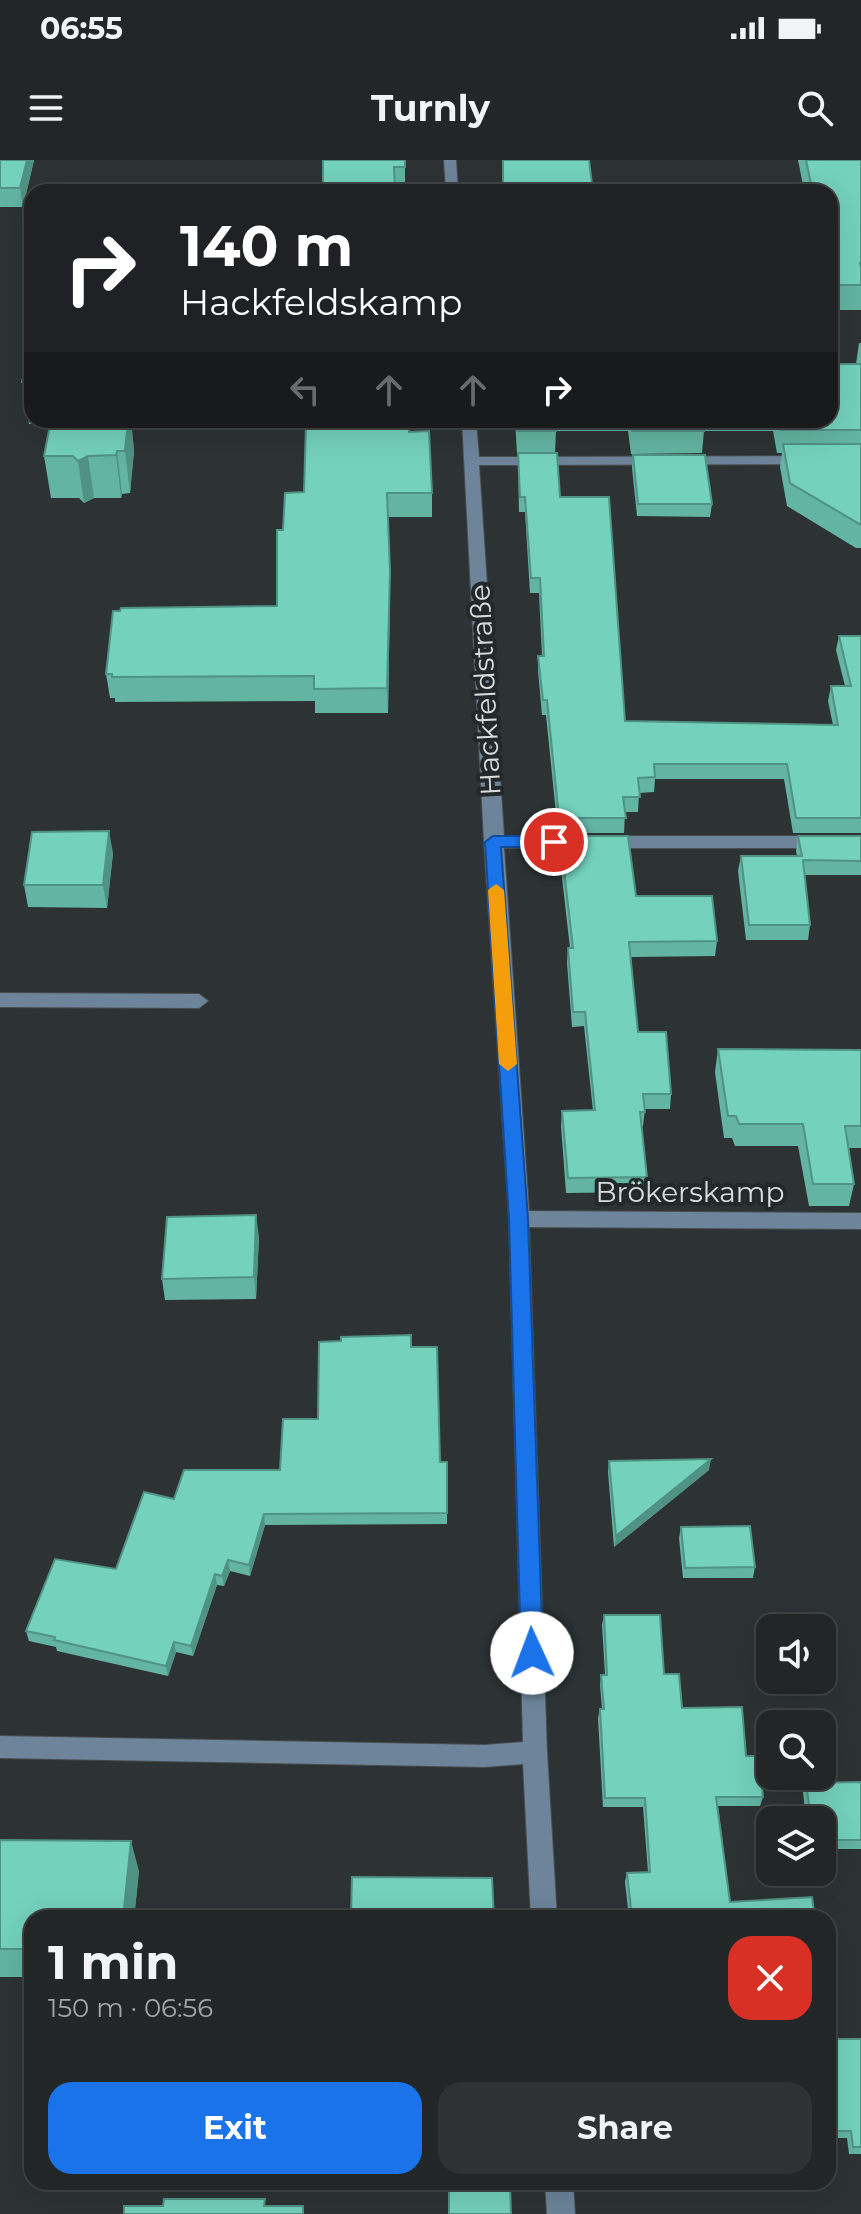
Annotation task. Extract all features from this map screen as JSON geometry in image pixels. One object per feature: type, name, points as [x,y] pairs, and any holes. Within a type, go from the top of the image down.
[{"type":"street","points":[[450,160],[452,184]]},
{"type":"street","name":"Hackfeldstraße","points":[[470,428],[493,842],[519,1219],[535,1752],[544,1910]]},
{"type":"street","points":[[472,461],[861,460]]},
{"type":"street","points":[[493,842],[861,842]]},
{"type":"street","points":[[0,1000],[199,1001]]},
{"type":"street","name":"Brökerskamp","points":[[519,1219],[861,1221]]},
{"type":"street","points":[[0,1747],[485,1756],[535,1752]]},
{"type":"street","points":[[560,2190],[561,2214]]},
{"type":"building","points":[[0,160],[27,160],[20,188],[0,188]]},
{"type":"building","points":[[323,160],[405,160],[405,167],[394,167],[395,184],[323,184]]},
{"type":"building","points":[[503,160],[589,160],[592,184],[503,184]]},
{"type":"building","points":[[806,160],[861,160],[861,285],[838,285],[838,184],[811,184]]},
{"type":"building","points":[[838,364],[861,364],[861,430],[780,430],[838,428]]},
{"type":"building","points":[[49,428],[127,428],[125,451],[117,451],[116,455],[88,456],[78,461],[73,456],[44,456]]},
{"type":"building","points":[[306,428],[409,428],[409,432],[429,431],[432,493],[387,493],[390,571],[387,688],[314,689],[314,676],[112,677],[112,674],[106,674],[113,611],[120,611],[121,608],[277,606],[277,530],[283,530],[285,493],[304,492]]},
{"type":"building","points":[[517,428],[556,428],[556,431],[517,431]]},
{"type":"building","points":[[632,428],[703,428],[704,431],[632,431]]},
{"type":"building","points":[[783,444],[861,444],[861,525],[790,483]]},
{"type":"building","points":[[518,453],[557,453],[560,497],[609,497],[625,721],[838,725],[831,686],[851,686],[839,636],[861,636],[861,818],[796,818],[787,764],[654,764],[655,777],[638,778],[640,797],[623,797],[626,818],[559,818],[547,700],[543,700],[538,656],[544,656],[540,578],[531,578],[525,497],[520,497]]},
{"type":"building","points":[[633,455],[705,455],[712,504],[638,504]]},
{"type":"building","points":[[109,831],[103,885],[24,885],[32,832]]},
{"type":"building","points":[[560,836],[628,836],[636,896],[712,896],[717,941],[629,942],[638,1032],[666,1032],[671,1094],[643,1094],[645,1112],[640,1112],[647,1177],[568,1178],[562,1111],[595,1110],[585,1012],[573,1012],[568,948],[573,948]]},
{"type":"building","points":[[798,836],[861,836],[861,861],[803,860],[810,925],[749,925],[741,856],[802,856]]},
{"type":"building","points":[[718,1049],[861,1050],[861,1126],[845,1126],[854,1184],[813,1184],[803,1124],[739,1124],[736,1116],[728,1116]]},
{"type":"building","points":[[256,1215],[254,1277],[162,1279],[167,1217]]},
{"type":"building","points":[[411,1335],[411,1347],[437,1347],[440,1462],[447,1462],[447,1513],[264,1514],[249,1565],[228,1560],[222,1576],[215,1574],[191,1646],[174,1642],[166,1666],[26,1631],[55,1559],[116,1569],[144,1492],[174,1499],[184,1470],[280,1470],[283,1419],[318,1419],[319,1342],[341,1341],[341,1337]]},
{"type":"building","points":[[711,1459],[616,1536],[609,1461]]},
{"type":"building","points":[[750,1526],[755,1567],[685,1568],[681,1527]]},
{"type":"building","points":[[604,1615],[660,1615],[664,1674],[679,1674],[682,1708],[742,1707],[746,1756],[756,1756],[756,1790],[762,1790],[763,1797],[716,1797],[730,1902],[812,1897],[814,1910],[631,1910],[627,1873],[650,1872],[645,1798],[605,1798],[601,1675],[607,1675]]},
{"type":"building","points":[[836,1782],[861,1782],[861,1840],[836,1840],[836,1806],[809,1806],[807,1790],[836,1790]]},
{"type":"building","points":[[0,1840],[131,1841],[124,1910],[24,1910],[24,1949],[0,1949]]},
{"type":"building","points":[[352,1877],[492,1878],[494,1910],[351,1910]]},
{"type":"building","points":[[836,2039],[861,2039],[861,2147],[853,2147],[851,2131],[836,2131]]},
{"type":"building","points":[[449,2190],[510,2190],[511,2214],[449,2214]]},
{"type":"building","points":[[164,2199],[265,2199],[264,2206],[303,2206],[303,2214],[124,2214],[124,2206],[163,2206]]},
{"type":"slow traffic","points":[[496,890],[508,1064]]},
{"type":"route","points":[[532,1653],[519,1219],[493,842],[554,842]]}]
